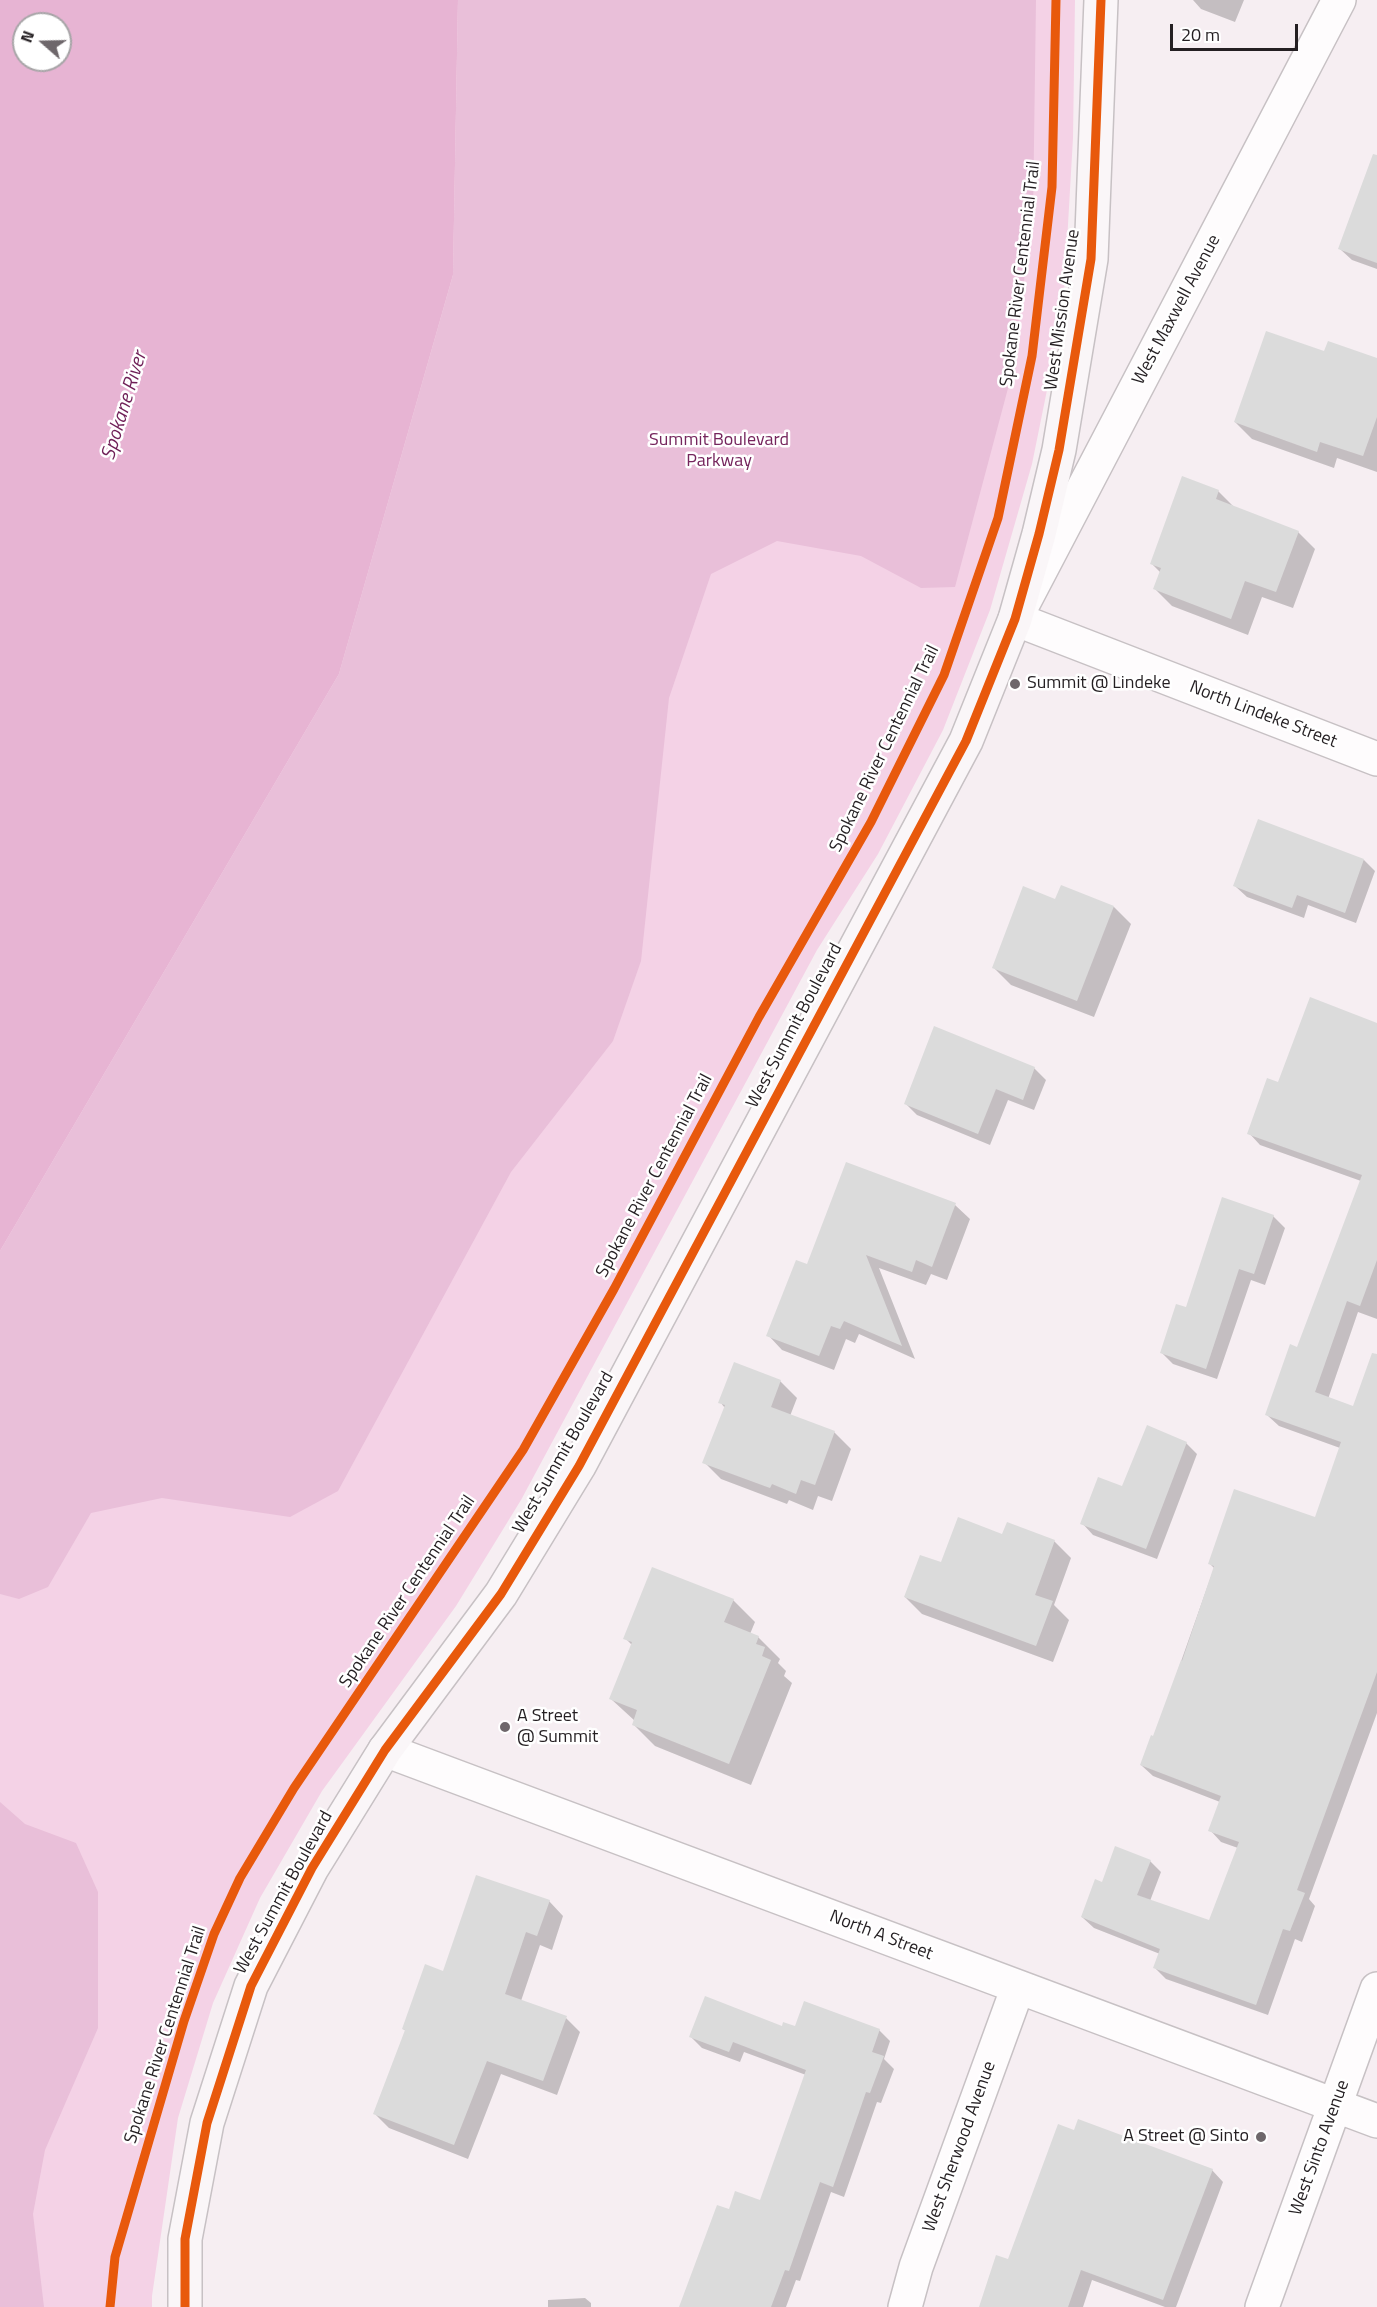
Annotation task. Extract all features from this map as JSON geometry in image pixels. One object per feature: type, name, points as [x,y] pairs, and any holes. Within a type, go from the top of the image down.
[{"type":"street","name":"West Mission Avenue","points":[[1015,619],[1039,534],[1059,450],[1090,259],[1101,0]]},
{"type":"street","name":"West Maxwell Avenue","points":[[1015,619],[1340,0]]},
{"type":"street","name":"North Lindeke Street","points":[[1015,619],[1377,759]]},
{"type":"street","name":"West Summit Boulevard","points":[[185,2307],[186,2239],[207,2123],[251,1986],[312,1869],[385,1750],[501,1594],[579,1466],[966,741],[1015,619]]},
{"type":"street","name":"North A Street","points":[[385,1750],[1377,2121]]},
{"type":"street","name":"West Sherwood Avenue","points":[[905,2307],[916,2267],[1018,1987]]},
{"type":"street","name":"West Sinto Avenue","points":[[1262,2307],[1377,1989]]},
{"type":"green space","name":"Summit Boulevard Parkway","points":[[458,0],[1075,0],[1073,138],[1063,311],[1032,464],[990,610],[943,730],[878,854],[817,950],[521,1500],[456,1606],[322,1791],[260,1898],[213,2003],[178,2118],[152,2307],[0,2307],[0,1251],[339,674],[453,275]]},
{"type":"green space","name":"Summit Boulevard Parkway","points":[[458,0],[1036,0],[1033,215],[1011,377],[955,587],[921,588],[861,556],[777,541],[711,574],[669,698],[641,961],[613,1041],[511,1172],[338,1491],[290,1517],[162,1498],[91,1513],[48,1587],[19,1599],[0,1594],[0,1251],[339,674],[453,275]]},
{"type":"green space","points":[[0,1802],[25,1824],[76,1843],[98,1892],[98,2028],[45,2150],[33,2214],[44,2307],[0,2307]]},
{"type":"water","name":"Spokane River","points":[[0,0],[458,0],[453,275],[339,674],[0,1251]]},
{"type":"building","points":[[1373,154],[1377,155],[1377,263],[1338,249]]},
{"type":"building","points":[[1266,331],[1324,351],[1328,341],[1377,358],[1377,417],[1363,456],[1320,442],[1317,452],[1234,422]]},
{"type":"building","points":[[1182,476],[1219,490],[1216,499],[1299,531],[1276,592],[1245,581],[1231,619],[1153,589],[1161,568],[1150,564]]},
{"type":"building","points":[[1258,819],[1364,859],[1345,913],[1297,895],[1292,908],[1233,886]]},
{"type":"building","points":[[1061,885],[1114,906],[1077,1001],[992,968],[1023,886],[1055,899]]},
{"type":"building","points":[[1310,997],[1377,1023],[1377,1260],[1360,1306],[1347,1301],[1315,1392],[1353,1406],[1372,1353],[1377,1354],[1377,1672],[1297,1890],[1305,1893],[1290,1931],[1283,1929],[1256,2005],[1153,1968],[1160,1949],[1081,1917],[1095,1879],[1102,1882],[1115,1846],[1151,1860],[1137,1895],[1209,1920],[1239,1842],[1208,1831],[1221,1796],[1140,1765],[1182,1661],[1214,1566],[1208,1564],[1234,1489],[1315,1517],[1341,1442],[1265,1415],[1290,1344],[1297,1347],[1362,1175],[1247,1134],[1267,1078],[1278,1082]]},
{"type":"building","points":[[934,1026],[1035,1067],[1023,1100],[996,1089],[978,1134],[904,1104]]},
{"type":"building","points":[[846,1162],[956,1203],[932,1267],[916,1260],[912,1272],[866,1255],[902,1346],[844,1321],[840,1329],[831,1326],[819,1356],[766,1336],[796,1260],[807,1264]]},
{"type":"building","points":[[1222,1197],[1274,1215],[1254,1274],[1239,1269],[1206,1369],[1160,1353],[1176,1304],[1186,1307]]},
{"type":"building","points":[[734,1362],[781,1380],[771,1407],[835,1431],[815,1485],[801,1480],[796,1494],[772,1484],[770,1488],[702,1463],[725,1405],[718,1403]]},
{"type":"building","points":[[1147,1425],[1187,1442],[1146,1549],[1080,1524],[1098,1477],[1122,1486]]},
{"type":"building","points":[[958,1517],[1002,1534],[1007,1522],[1055,1540],[1035,1595],[1053,1601],[1036,1646],[904,1597],[920,1555],[941,1562]]},
{"type":"building","points":[[652,1567],[734,1599],[724,1622],[759,1636],[756,1644],[765,1647],[762,1656],[771,1660],[729,1764],[632,1725],[637,1710],[609,1699],[632,1642],[623,1639]]},
{"type":"building","points":[[476,1875],[550,1900],[537,1936],[526,1932],[505,1994],[567,2016],[543,2081],[487,2061],[454,2145],[373,2114],[405,2030],[402,2029],[425,1964],[443,1971]]},
{"type":"building","points":[[705,1996],[782,2026],[783,2022],[795,2026],[804,2001],[880,2029],[872,2052],[884,2056],[870,2093],[866,2092],[833,2187],[820,2182],[789,2271],[785,2270],[771,2307],[679,2307],[717,2205],[729,2209],[735,2191],[760,2200],[806,2070],[733,2042],[729,2052],[689,2037]]},
{"type":"building","points":[[1078,2119],[1213,2169],[1163,2300],[1081,2270],[1068,2307],[979,2307],[996,2255],[1008,2259],[1058,2124],[1074,2130]]},
{"type":"cycle path","name":"Spokane River Centennial Trail","points":[[110,2307],[115,2257],[184,2021],[214,1934],[240,1878],[294,1788],[523,1450],[614,1289],[759,1017],[871,822],[944,675],[998,518],[1032,356],[1052,187],[1056,0]]},
{"type":"cycle path","points":[[185,2307],[185,2239],[207,2123],[251,1986],[312,1868],[385,1750],[501,1594],[579,1466],[966,741],[1015,619],[1039,534],[1059,450],[1091,259],[1101,0]]},
{"type":"place","name":"Summit @ Lindeke","points":[[1015,684]]},
{"type":"place","name":"A Street @ Summit","points":[[505,1727]]},
{"type":"place","name":"A Street @ Sinto","points":[[1261,2137]]}]
